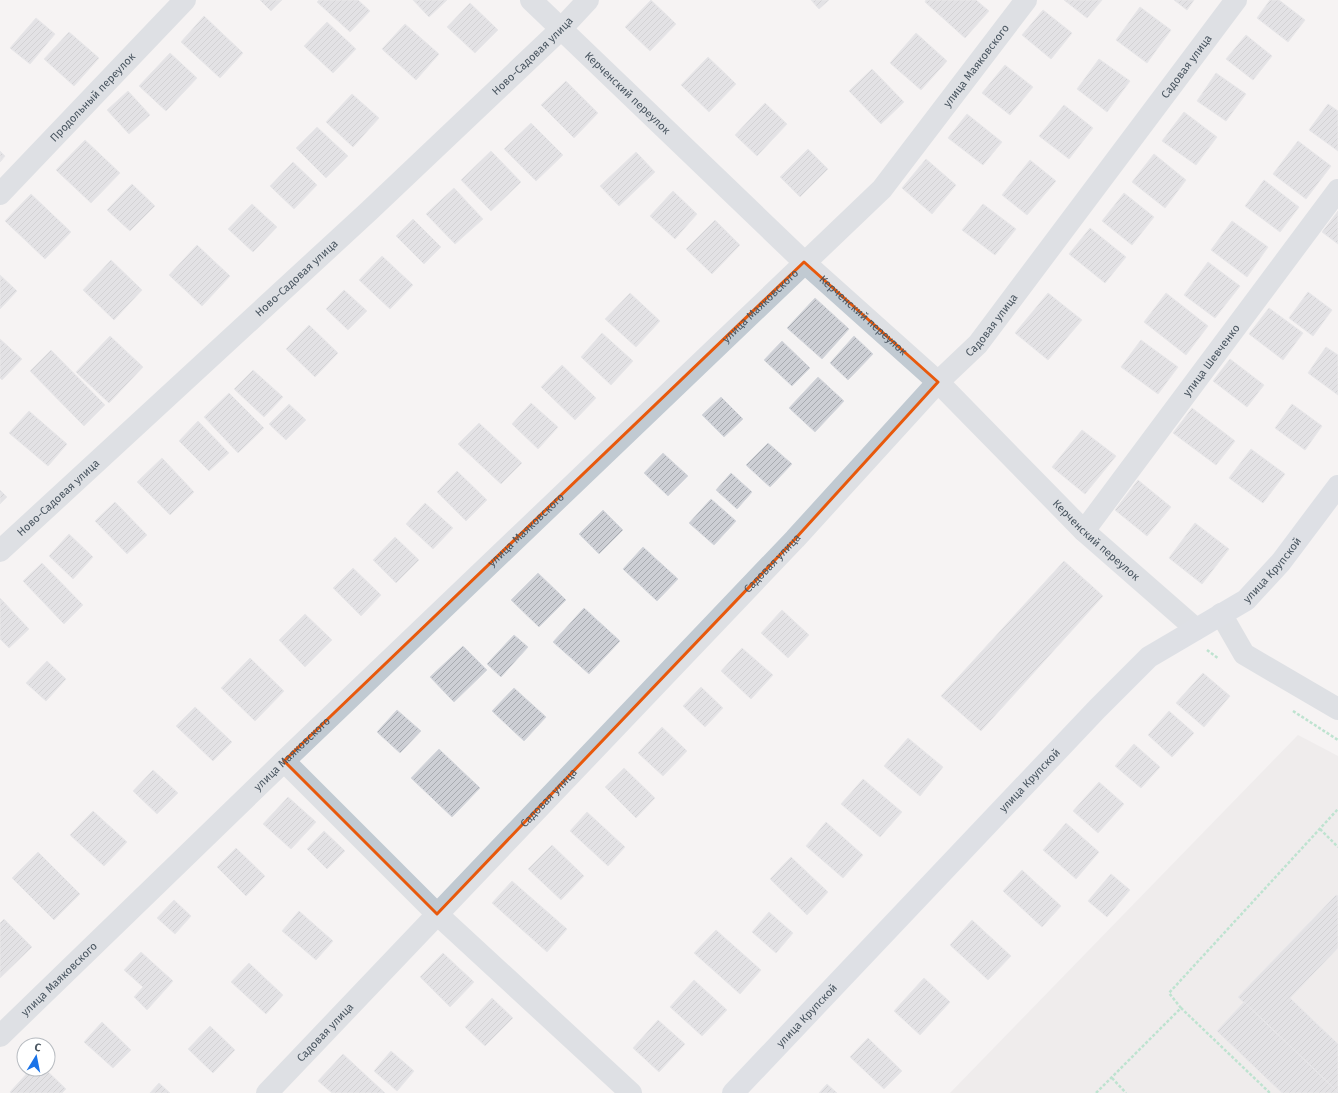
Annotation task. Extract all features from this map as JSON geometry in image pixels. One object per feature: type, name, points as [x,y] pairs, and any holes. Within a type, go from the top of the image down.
[{"type":"main road","name":"улица Крупской","points":[[733,1093],[1097,709],[1149,657],[1246,600],[1281,562],[1338,486]]},
{"type":"street","name":"Продольный переулок","points":[[0,194],[185,0]]},
{"type":"street","name":"Керченский переулок","points":[[531,0],[804,262],[938,382],[1084,531],[1196,629]]},
{"type":"street","name":"Ново-Садовая улица","points":[[0,551],[363,216],[561,29],[588,0]]},
{"type":"street","name":"улица Маяковского","points":[[0,1036],[284,761],[882,189],[1026,0]]},
{"type":"street","name":"Садовая улица","points":[[267,1093],[795,539],[938,382],[978,344],[1236,0]]},
{"type":"street","name":"улица Шевченко","points":[[1084,531],[1338,190]]},
{"type":"street","points":[[1221,614],[1244,654],[1338,710]]},
{"type":"street","points":[[284,761],[437,914],[631,1093]]},
{"type":"path","points":[[1270,1093],[1182,1008],[1169,993],[1338,809]]},
{"type":"path","points":[[1320,828],[1338,847]]},
{"type":"path","points":[[1096,1093],[1182,1008]]},
{"type":"path","points":[[1112,1078],[1126,1093]]},
{"type":"highlighted area","points":[[804,262],[938,382],[795,539],[437,914],[284,761]]},
{"type":"shaded area","points":[[1298,735],[1338,756],[1338,1093],[950,1093]]},
{"type":"building","points":[[260,0],[282,0],[271,11]]},
{"type":"building","points":[[319,0],[358,0],[370,11],[350,32],[317,2]]},
{"type":"building","points":[[413,0],[447,0],[429,17]]},
{"type":"building","points":[[651,0],[676,24],[650,51],[625,27]]},
{"type":"building","points":[[811,0],[829,0],[819,9]]},
{"type":"building","points":[[926,0],[976,0],[989,11],[965,38],[925,2]]},
{"type":"building","points":[[1064,0],[1102,0],[1087,18]]},
{"type":"building","points":[[1174,0],[1194,0],[1187,10]]},
{"type":"building","points":[[1270,0],[1279,0],[1305,20],[1288,42],[1257,18]]},
{"type":"building","points":[[470,3],[498,30],[475,53],[447,27]]},
{"type":"building","points":[[1140,7],[1171,30],[1147,63],[1116,40]]},
{"type":"building","points":[[1043,10],[1072,33],[1051,59],[1022,35]]},
{"type":"building","points":[[204,16],[243,53],[220,78],[181,42]]},
{"type":"building","points":[[36,18],[55,34],[30,64],[10,48]]},
{"type":"building","points":[[327,22],[356,49],[333,73],[304,46]]},
{"type":"building","points":[[405,24],[439,54],[416,80],[382,49]]},
{"type":"building","points":[[69,32],[99,58],[74,86],[44,59]]},
{"type":"building","points":[[916,33],[947,61],[921,90],[890,63]]},
{"type":"building","points":[[1246,35],[1272,56],[1253,80],[1226,59]]},
{"type":"building","points":[[170,53],[197,78],[166,111],[139,86]]},
{"type":"building","points":[[708,57],[736,84],[709,112],[681,85]]},
{"type":"building","points":[[1099,59],[1130,81],[1107,112],[1077,89]]},
{"type":"building","points":[[1005,65],[1033,87],[1010,115],[982,93]]},
{"type":"building","points":[[872,69],[904,102],[881,124],[849,91]]},
{"type":"building","points":[[1216,73],[1246,94],[1226,121],[1197,101]]},
{"type":"building","points":[[566,81],[598,113],[574,138],[541,105]]},
{"type":"building","points":[[128,91],[150,115],[129,134],[107,110]]},
{"type":"building","points":[[352,94],[379,118],[353,147],[326,122]]},
{"type":"building","points":[[765,103],[787,124],[757,156],[735,135]]},
{"type":"building","points":[[1328,104],[1338,111],[1338,151],[1309,130]]},
{"type":"building","points":[[1064,105],[1093,128],[1069,159],[1039,136]]},
{"type":"building","points":[[1184,112],[1217,137],[1196,165],[1162,141]]},
{"type":"building","points":[[967,114],[1002,142],[983,165],[948,138]]},
{"type":"building","points":[[531,123],[563,155],[536,181],[504,149]]},
{"type":"building","points":[[317,127],[348,156],[326,178],[296,148]]},
{"type":"building","points":[[85,140],[120,173],[91,203],[56,170]]},
{"type":"building","points":[[1298,141],[1331,166],[1306,199],[1273,174]]},
{"type":"building","points":[[808,149],[828,169],[800,197],[780,177]]},
{"type":"building","points":[[0,151],[5,156],[0,162]]},
{"type":"building","points":[[491,151],[521,182],[491,211],[461,180]]},
{"type":"building","points":[[636,152],[655,172],[619,206],[600,186]]},
{"type":"building","points":[[1154,154],[1186,180],[1165,208],[1132,182]]},
{"type":"building","points":[[926,159],[956,185],[932,214],[902,188]]},
{"type":"building","points":[[1030,160],[1056,181],[1027,215],[1002,195]]},
{"type":"building","points":[[293,162],[317,185],[294,209],[270,186]]},
{"type":"building","points":[[1264,180],[1299,207],[1280,232],[1245,206]]},
{"type":"building","points":[[132,184],[155,206],[130,231],[107,210]]},
{"type":"building","points":[[454,188],[483,219],[455,244],[426,214]]},
{"type":"building","points":[[673,191],[697,214],[675,239],[650,216]]},
{"type":"building","points":[[1124,193],[1154,217],[1132,245],[1102,221]]},
{"type":"building","points":[[31,194],[71,232],[45,259],[5,221]]},
{"type":"building","points":[[252,204],[277,227],[253,252],[228,229]]},
{"type":"building","points":[[983,204],[1016,229],[995,255],[962,230]]},
{"type":"building","points":[[1338,211],[1338,244],[1322,232]]},
{"type":"building","points":[[413,219],[441,247],[424,264],[396,236]]},
{"type":"building","points":[[715,220],[740,245],[712,274],[686,249]]},
{"type":"building","points":[[1232,221],[1268,247],[1247,277],[1211,250]]},
{"type":"building","points":[[1090,228],[1126,257],[1105,283],[1069,254]]},
{"type":"building","points":[[197,245],[230,276],[202,306],[169,275]]},
{"type":"building","points":[[382,256],[413,285],[390,309],[359,280]]},
{"type":"building","points":[[111,260],[142,290],[114,320],[83,290]]},
{"type":"building","points":[[1208,262],[1240,286],[1215,318],[1184,295]]},
{"type":"building","points":[[0,275],[17,291],[0,309]]},
{"type":"building","points":[[344,290],[367,311],[348,330],[326,309]]},
{"type":"building","points":[[1308,292],[1332,310],[1313,336],[1289,318]]},
{"type":"building","points":[[630,293],[660,321],[636,347],[605,319]]},
{"type":"building","points":[[1048,293],[1082,320],[1048,360],[1015,333]]},
{"type":"building","points":[[1166,293],[1208,326],[1186,355],[1144,322]]},
{"type":"building","points":[[815,298],[849,329],[822,359],[787,328]]},
{"type":"building","points":[[1269,308],[1303,333],[1283,360],[1249,334]]},
{"type":"building","points":[[309,325],[338,353],[315,377],[286,349]]},
{"type":"building","points":[[602,333],[633,361],[611,385],[581,357]]},
{"type":"building","points":[[110,336],[143,367],[109,403],[76,372]]},
{"type":"building","points":[[854,336],[873,354],[848,380],[830,363]]},
{"type":"building","points":[[0,339],[22,359],[2,380],[0,378]]},
{"type":"building","points":[[1141,340],[1178,367],[1158,394],[1121,367]]},
{"type":"building","points":[[782,341],[810,368],[792,386],[764,360]]},
{"type":"building","points":[[1326,347],[1338,355],[1338,395],[1308,373]]},
{"type":"building","points":[[51,350],[105,405],[84,426],[30,371]]},
{"type":"building","points":[[1230,359],[1264,385],[1247,407],[1213,381]]},
{"type":"building","points":[[562,365],[596,398],[575,420],[541,387]]},
{"type":"building","points":[[253,370],[283,397],[264,417],[234,389]]},
{"type":"building","points":[[818,377],[844,401],[815,432],[789,408]]},
{"type":"building","points":[[229,393],[264,428],[238,453],[204,417]]},
{"type":"building","points":[[721,397],[743,419],[724,437],[702,415]]},
{"type":"building","points":[[531,403],[558,427],[538,449],[512,424]]},
{"type":"building","points":[[289,404],[306,420],[286,440],[269,424]]},
{"type":"building","points":[[1292,404],[1322,426],[1305,450],[1275,428]]},
{"type":"building","points":[[1192,408],[1235,441],[1216,465],[1173,433]]},
{"type":"building","points":[[29,411],[67,444],[48,466],[9,433]]},
{"type":"building","points":[[198,421],[229,453],[209,471],[179,441]]},
{"type":"building","points":[[479,423],[522,463],[501,484],[458,444]]},
{"type":"building","points":[[1082,430],[1116,456],[1085,494],[1052,467]]},
{"type":"building","points":[[768,443],[792,464],[770,487],[746,465]]},
{"type":"building","points":[[1251,449],[1285,474],[1263,503],[1229,478]]},
{"type":"building","points":[[663,453],[688,476],[668,496],[644,473]]},
{"type":"building","points":[[162,458],[194,492],[170,515],[137,482]]},
{"type":"building","points":[[457,471],[487,500],[466,521],[437,492]]},
{"type":"building","points":[[731,473],[752,492],[737,509],[716,490]]},
{"type":"building","points":[[1138,480],[1171,507],[1147,536],[1115,510]]},
{"type":"building","points":[[0,490],[7,497],[0,504]]},
{"type":"building","points":[[711,499],[736,521],[714,545],[689,523]]},
{"type":"building","points":[[115,502],[147,535],[127,554],[95,521]]},
{"type":"building","points":[[425,503],[453,528],[433,549],[406,524]]},
{"type":"building","points":[[603,510],[623,530],[599,554],[579,534]]},
{"type":"building","points":[[1195,523],[1229,549],[1202,584],[1169,558]]},
{"type":"building","points":[[69,534],[93,557],[73,579],[49,556]]},
{"type":"building","points":[[395,537],[419,560],[396,583],[373,560]]},
{"type":"building","points":[[643,547],[678,579],[657,601],[623,569]]},
{"type":"building","points":[[1064,561],[1103,596],[981,731],[941,696]]},
{"type":"building","points":[[42,563],[83,605],[64,624],[23,581]]},
{"type":"building","points":[[353,568],[381,595],[361,616],[333,588]]},
{"type":"building","points":[[538,573],[566,600],[539,627],[511,600]]},
{"type":"building","points":[[0,598],[29,629],[9,648],[0,639]]},
{"type":"building","points":[[584,608],[620,641],[589,674],[553,642]]},
{"type":"building","points":[[782,610],[809,635],[788,658],[761,633]]},
{"type":"building","points":[[305,614],[332,640],[305,667],[279,640]]},
{"type":"building","points":[[514,635],[528,647],[501,677],[487,664]]},
{"type":"building","points":[[463,646],[487,670],[454,702],[430,677]]},
{"type":"building","points":[[742,648],[773,675],[751,699],[721,671]]},
{"type":"building","points":[[250,658],[284,691],[255,721],[221,688]]},
{"type":"building","points":[[47,661],[66,679],[46,701],[26,683]]},
{"type":"building","points":[[1203,673],[1230,696],[1204,727],[1176,703]]},
{"type":"building","points":[[701,687],[723,708],[705,727],[683,706]]},
{"type":"building","points":[[514,688],[546,717],[524,741],[492,711]]},
{"type":"building","points":[[195,707],[232,742],[213,761],[176,726]]},
{"type":"building","points":[[397,710],[421,731],[400,753],[377,732]]},
{"type":"building","points":[[1169,711],[1194,733],[1172,757],[1148,735]]},
{"type":"building","points":[[662,727],[687,751],[663,776],[638,753]]},
{"type":"building","points":[[908,738],[943,767],[920,796],[884,766]]},
{"type":"building","points":[[1134,744],[1160,767],[1141,788],[1115,766]]},
{"type":"building","points":[[439,749],[480,788],[452,817],[411,778]]},
{"type":"building","points":[[624,768],[655,798],[636,818],[605,787]]},
{"type":"building","points":[[153,770],[178,793],[157,814],[133,791]]},
{"type":"building","points":[[863,779],[902,812],[880,837],[841,804]]},
{"type":"building","points":[[1099,782],[1124,804],[1098,833],[1073,811]]},
{"type":"building","points":[[288,797],[316,822],[291,849],[263,824]]},
{"type":"building","points":[[93,811],[127,842],[104,866],[70,835]]},
{"type":"building","points":[[587,812],[625,847],[608,866],[570,831]]},
{"type":"building","points":[[826,822],[863,855],[843,878],[806,846]]},
{"type":"building","points":[[1066,823],[1099,852],[1076,879],[1043,850]]},
{"type":"building","points":[[324,831],[345,851],[327,869],[307,849]]},
{"type":"building","points":[[552,845],[584,876],[561,900],[528,869]]},
{"type":"building","points":[[236,848],[265,876],[246,896],[217,867]]},
{"type":"building","points":[[38,852],[80,894],[54,920],[12,878]]},
{"type":"building","points":[[791,857],[828,892],[807,915],[770,879]]},
{"type":"building","points":[[1022,870],[1061,906],[1042,927],[1003,891]]},
{"type":"building","points":[[1111,874],[1130,890],[1107,917],[1088,901]]},
{"type":"building","points":[[512,881],[567,929],[547,952],[492,903]]},
{"type":"building","points":[[1336,895],[1338,896],[1338,948],[1290,998],[1338,1044],[1338,1092],[1238,997]]},
{"type":"building","points":[[174,900],[191,916],[175,934],[157,918]]},
{"type":"building","points":[[299,911],[333,941],[316,960],[282,931]]},
{"type":"building","points":[[769,912],[793,933],[776,953],[752,932]]},
{"type":"building","points":[[4,919],[32,947],[0,978],[0,923]]},
{"type":"building","points":[[972,920],[1011,956],[988,980],[950,945]]},
{"type":"building","points":[[716,930],[761,970],[740,994],[694,953]]},
{"type":"building","points":[[141,952],[173,981],[147,1010],[134,997],[143,987],[124,970]]},
{"type":"building","points":[[443,953],[474,982],[450,1007],[420,977]]},
{"type":"building","points":[[249,963],[283,995],[266,1014],[231,982]]},
{"type":"building","points":[[924,978],[950,1002],[920,1035],[894,1011]]},
{"type":"building","points":[[694,980],[727,1010],[702,1036],[670,1007]]},
{"type":"building","points":[[492,998],[513,1018],[485,1046],[465,1027]]},
{"type":"building","points":[[1244,1002],[1338,1093],[1282,1093],[1217,1031]]},
{"type":"building","points":[[658,1020],[685,1044],[659,1072],[633,1048]]},
{"type":"building","points":[[102,1022],[131,1050],[113,1068],[84,1042]]},
{"type":"building","points":[[210,1026],[235,1050],[213,1073],[188,1049]]},
{"type":"building","points":[[868,1038],[902,1071],[884,1089],[850,1057]]},
{"type":"building","points":[[391,1051],[414,1071],[397,1091],[374,1071]]},
{"type":"building","points":[[343,1054],[385,1093],[332,1093],[318,1081]]},
{"type":"building","points":[[24,1077],[53,1077],[66,1089],[62,1093],[10,1092]]},
{"type":"building","points":[[159,1083],[170,1093],[150,1093]]},
{"type":"building","points":[[827,1084],[837,1093],[819,1093]]}]
